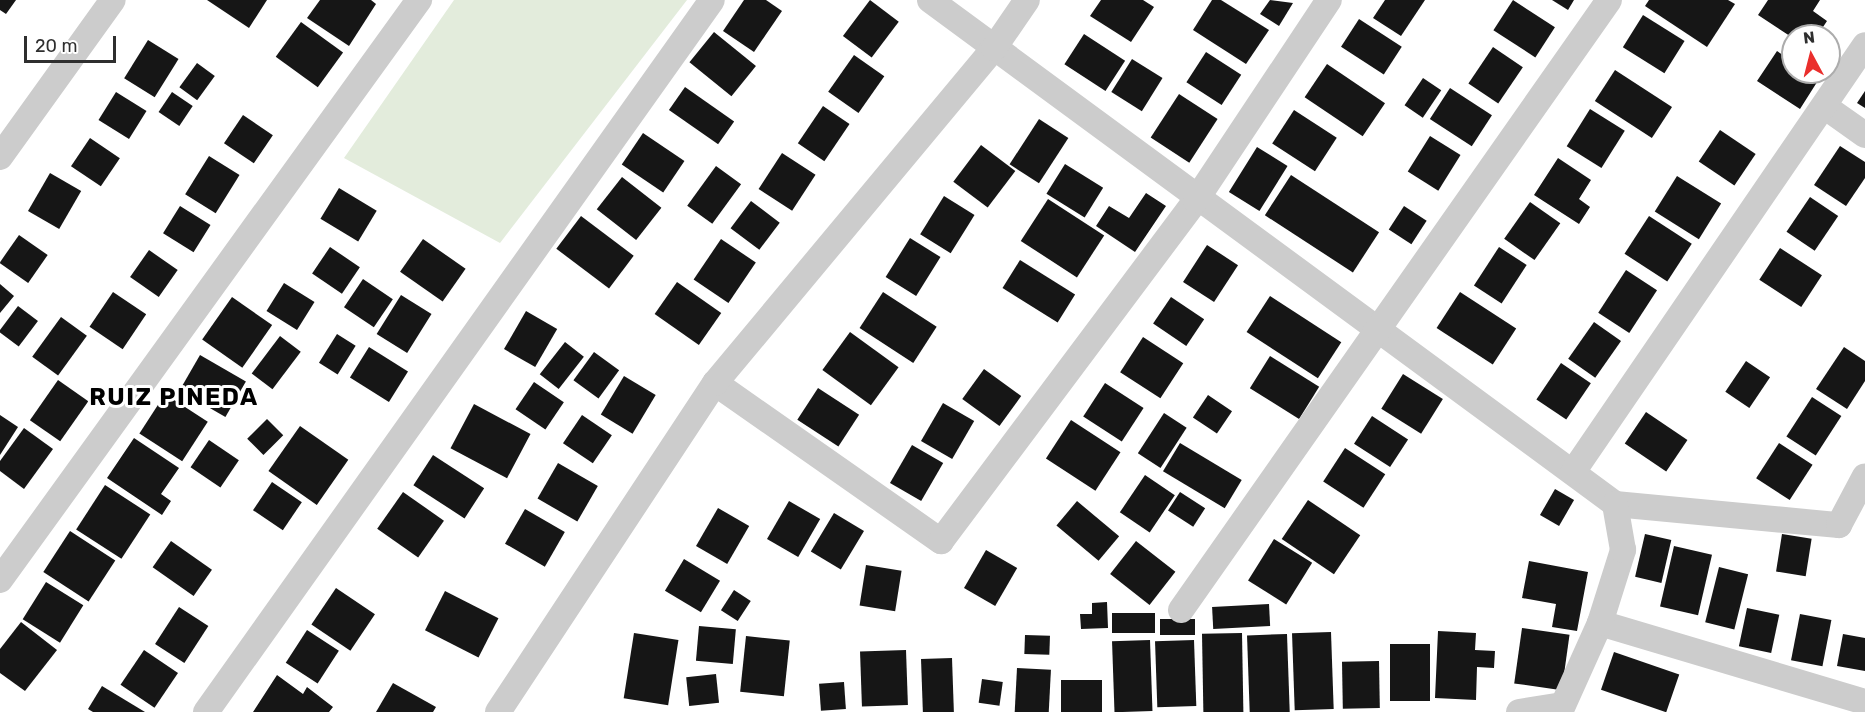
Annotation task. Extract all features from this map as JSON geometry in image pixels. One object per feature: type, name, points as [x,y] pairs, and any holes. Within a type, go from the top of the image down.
[{"type":"street","points":[[0,158],[113,0]]},
{"type":"street","points":[[0,580],[419,0]]},
{"type":"street","points":[[206,712],[712,0]]},
{"type":"street","points":[[930,0],[1196,200],[1378,328],[1615,504],[1839,525],[1865,476]]},
{"type":"street","points":[[498,712],[715,383],[994,48],[1027,0]]},
{"type":"street","points":[[715,383],[941,541],[1196,200],[1329,0]]},
{"type":"street","points":[[1180,610],[1609,0]]},
{"type":"street","points":[[1573,472],[1865,45]]},
{"type":"street","points":[[1824,106],[1865,135]]},
{"type":"street","points":[[1518,712],[1561,708],[1600,623],[1623,550],[1615,504]]},
{"type":"street","points":[[1600,623],[1865,702]]},
{"type":"green space","points":[[454,0],[687,0],[500,243],[344,158]]},
{"type":"building","points":[[0,0],[16,0],[6,14],[0,10]]},
{"type":"building","points":[[207,0],[267,0],[249,28]]},
{"type":"building","points":[[320,0],[371,0],[376,4],[349,46],[307,18]]},
{"type":"building","points":[[744,0],[766,0],[782,11],[754,52],[723,31]]},
{"type":"building","points":[[870,0],[899,22],[872,58],[843,36]]},
{"type":"building","points":[[1101,0],[1143,0],[1154,7],[1131,42],[1090,16]]},
{"type":"building","points":[[1212,0],[1221,0],[1269,30],[1246,64],[1193,30]]},
{"type":"building","points":[[1270,0],[1293,3],[1279,26],[1260,14]]},
{"type":"building","points":[[1385,0],[1425,0],[1401,36],[1373,18]]},
{"type":"building","points":[[1513,0],[1555,27],[1535,57],[1493,30]]},
{"type":"building","points":[[1552,0],[1574,0],[1568,10]]},
{"type":"building","points":[[1649,0],[1728,0],[1735,4],[1707,47],[1645,6]]},
{"type":"building","points":[[1768,0],[1820,0],[1813,11],[1827,21],[1825,24],[1781,24],[1781,30],[1758,15]]},
{"type":"building","points":[[1643,15],[1685,41],[1664,73],[1623,47]]},
{"type":"building","points":[[1359,19],[1402,47],[1384,74],[1341,47]]},
{"type":"building","points":[[301,22],[343,53],[318,87],[276,57]]},
{"type":"building","points":[[714,32],[756,66],[731,96],[689,62]]},
{"type":"building","points":[[1084,34],[1125,61],[1105,91],[1064,64]]},
{"type":"building","points":[[148,40],[179,59],[155,97],[124,78]]},
{"type":"building","points":[[1493,47],[1523,67],[1498,104],[1468,83]]},
{"type":"building","points":[[1777,51],[1781,54],[1781,84],[1816,84],[1800,109],[1757,81]]},
{"type":"building","points":[[1206,52],[1241,75],[1222,105],[1186,82]]},
{"type":"building","points":[[854,55],[884,76],[858,113],[828,92]]},
{"type":"building","points":[[1132,59],[1163,78],[1142,111],[1111,92]]},
{"type":"building","points":[[197,63],[215,76],[197,100],[179,87]]},
{"type":"building","points":[[1327,64],[1385,103],[1363,136],[1305,97]]},
{"type":"building","points":[[1615,70],[1672,107],[1652,138],[1595,101]]},
{"type":"building","points":[[1423,78],[1441,90],[1423,118],[1405,105]]},
{"type":"building","points":[[685,87],[734,121],[718,144],[669,110]]},
{"type":"building","points":[[1450,88],[1492,115],[1472,146],[1430,119]]},
{"type":"building","points":[[1865,91],[1865,108],[1857,103]]},
{"type":"building","points":[[116,92],[147,111],[129,139],[99,120]]},
{"type":"building","points":[[172,92],[193,106],[179,126],[159,112]]},
{"type":"building","points":[[1179,94],[1218,119],[1189,163],[1151,138]]},
{"type":"building","points":[[823,106],[850,124],[824,161],[798,143]]},
{"type":"building","points":[[1590,109],[1625,131],[1601,168],[1567,146]]},
{"type":"building","points":[[1294,110],[1337,138],[1315,171],[1272,144]]},
{"type":"building","points":[[243,115],[273,135],[254,163],[224,143]]},
{"type":"building","points":[[1039,119],[1068,138],[1039,183],[1010,164]]},
{"type":"building","points":[[1720,130],[1756,154],[1734,186],[1699,162]]},
{"type":"building","points":[[643,133],[684,161],[663,192],[622,165]]},
{"type":"building","points":[[1430,136],[1461,155],[1438,191],[1408,172]]},
{"type":"building","points":[[90,138],[120,158],[101,186],[71,166]]},
{"type":"building","points":[[981,145],[1015,171],[988,208],[953,182]]},
{"type":"building","points":[[1840,146],[1865,162],[1865,178],[1846,206],[1814,185]]},
{"type":"building","points":[[1257,147],[1288,166],[1259,211],[1229,192]]},
{"type":"building","points":[[782,153],[816,175],[792,211],[759,189]]},
{"type":"building","points":[[209,156],[240,175],[216,213],[185,194]]},
{"type":"building","points":[[1558,158],[1591,180],[1579,199],[1590,207],[1579,224],[1534,195]]},
{"type":"building","points":[[1065,164],[1103,188],[1085,218],[1046,194]]},
{"type":"building","points":[[716,166],[741,184],[712,224],[687,206]]},
{"type":"building","points":[[50,173],[81,191],[59,229],[28,211]]},
{"type":"building","points":[[1291,175],[1379,232],[1353,272],[1265,215]]},
{"type":"building","points":[[1677,176],[1721,204],[1699,239],[1655,212]]},
{"type":"building","points":[[622,177],[661,208],[636,240],[597,209]]},
{"type":"building","points":[[339,188],[377,211],[358,242],[320,219]]},
{"type":"building","points":[[1146,193],[1166,206],[1135,252],[1096,226],[1109,206],[1129,218]]},
{"type":"building","points":[[944,196],[975,215],[951,253],[920,234]]},
{"type":"building","points":[[1810,197],[1838,216],[1815,251],[1787,232]]},
{"type":"building","points":[[1048,199],[1104,235],[1077,277],[1021,241]]},
{"type":"building","points":[[751,201],[780,223],[759,250],[731,228]]},
{"type":"building","points":[[1530,202],[1560,223],[1534,260],[1504,239]]},
{"type":"building","points":[[180,206],[211,225],[194,252],[163,233]]},
{"type":"building","points":[[1404,206],[1427,221],[1411,244],[1389,229]]},
{"type":"building","points":[[581,216],[634,256],[609,288],[556,249]]},
{"type":"building","points":[[1649,216],[1692,244],[1667,282],[1624,254]]},
{"type":"building","points":[[19,235],[48,255],[28,283],[0,263]]},
{"type":"building","points":[[910,238],[941,257],[916,296],[886,277]]},
{"type":"building","points":[[423,239],[466,269],[443,302],[400,272]]},
{"type":"building","points":[[721,239],[756,262],[728,303],[694,280]]},
{"type":"building","points":[[1207,245],[1238,265],[1214,302],[1183,282]]},
{"type":"building","points":[[330,247],[360,267],[342,294],[312,274]]},
{"type":"building","points":[[1499,247],[1527,265],[1502,304],[1474,286]]},
{"type":"building","points":[[1780,248],[1822,275],[1801,307],[1759,280]]},
{"type":"building","points":[[149,250],[178,270],[159,297],[130,277]]},
{"type":"building","points":[[1020,260],[1075,294],[1058,322],[1003,288]]},
{"type":"building","points":[[1626,270],[1657,290],[1629,333],[1598,313]]},
{"type":"building","points":[[363,279],[393,299],[374,327],[344,307]]},
{"type":"building","points":[[677,282],[721,313],[699,345],[655,314]]},
{"type":"building","points":[[284,283],[315,302],[297,330],[267,311]]},
{"type":"building","points":[[0,284],[14,296],[0,313]]},
{"type":"building","points":[[113,292],[146,314],[123,349],[90,327]]},
{"type":"building","points":[[883,292],[937,327],[913,363],[860,328]]},
{"type":"building","points":[[1460,292],[1516,328],[1493,365],[1437,328]]},
{"type":"building","points":[[401,295],[432,314],[407,353],[377,334]]},
{"type":"building","points":[[1270,296],[1341,342],[1318,378],[1247,332]]},
{"type":"building","points":[[232,297],[272,325],[242,368],[202,340]]},
{"type":"building","points":[[1171,297],[1204,319],[1186,346],[1153,324]]},
{"type":"building","points":[[18,306],[38,321],[19,347],[0,333]]},
{"type":"building","points":[[526,311],[557,329],[535,367],[504,349]]},
{"type":"building","points":[[61,317],[87,336],[58,375],[32,357]]},
{"type":"building","points":[[1594,322],[1621,341],[1595,378],[1568,359]]},
{"type":"building","points":[[850,332],[899,367],[871,405],[822,370]]},
{"type":"building","points":[[337,334],[356,346],[338,374],[319,363]]},
{"type":"building","points":[[280,336],[301,352],[272,389],[252,374]]},
{"type":"building","points":[[1143,337],[1183,363],[1160,398],[1120,372]]},
{"type":"building","points":[[565,342],[584,357],[559,389],[540,374]]},
{"type":"building","points":[[369,347],[408,371],[389,402],[350,378]]},
{"type":"building","points":[[1844,347],[1865,361],[1865,381],[1847,409],[1816,389]]},
{"type":"building","points":[[594,352],[619,370],[599,399],[573,380]]},
{"type":"building","points":[[200,355],[246,382],[225,417],[180,391]]},
{"type":"building","points":[[1270,356],[1319,387],[1299,419],[1250,388]]},
{"type":"building","points":[[1746,361],[1770,377],[1749,408],[1725,392]]},
{"type":"building","points":[[1561,363],[1591,383],[1566,420],[1536,399]]},
{"type":"building","points":[[984,369],[1021,396],[999,426],[962,399]]},
{"type":"building","points":[[1403,374],[1443,399],[1421,434],[1381,409]]},
{"type":"building","points":[[624,376],[656,395],[633,434],[601,415]]},
{"type":"building","points":[[58,380],[88,401],[60,441],[30,420]]},
{"type":"building","points":[[534,382],[564,402],[545,429],[516,409]]},
{"type":"building","points":[[1105,383],[1144,408],[1122,442],[1083,417]]},
{"type":"building","points":[[818,388],[859,415],[838,447],[797,420]]},
{"type":"building","points":[[165,394],[208,422],[182,461],[139,433]]},
{"type":"building","points":[[1208,395],[1232,411],[1217,434],[1193,417]]},
{"type":"building","points":[[1812,397],[1841,416],[1816,455],[1786,436]]},
{"type":"building","points":[[943,403],[974,421],[952,459],[921,441]]},
{"type":"building","points":[[474,404],[531,434],[507,478],[451,448]]},
{"type":"building","points":[[1646,412],[1687,440],[1666,471],[1625,444]]},
{"type":"building","points":[[1164,413],[1187,428],[1161,468],[1138,453]]},
{"type":"building","points":[[0,415],[18,427],[0,455]]},
{"type":"building","points":[[582,415],[612,435],[593,463],[563,443]]},
{"type":"building","points":[[1372,416],[1408,439],[1390,467],[1354,444]]},
{"type":"building","points":[[267,419],[283,435],[263,455],[247,439]]},
{"type":"building","points":[[1071,420],[1120,452],[1095,491],[1046,459]]},
{"type":"building","points":[[300,426],[348,460],[317,505],[268,471]]},
{"type":"building","points":[[24,428],[53,449],[24,489],[0,471],[0,461]]},
{"type":"building","points":[[134,438],[179,468],[161,494],[171,501],[162,515],[107,478]]},
{"type":"building","points":[[209,440],[239,460],[220,487],[191,467]]},
{"type":"building","points":[[1180,443],[1242,480],[1225,508],[1163,471]]},
{"type":"building","points":[[1779,443],[1813,465],[1790,500],[1756,478]]},
{"type":"building","points":[[912,445],[943,463],[921,501],[890,483]]},
{"type":"building","points":[[1345,448],[1385,474],[1363,508],[1323,482]]},
{"type":"building","points":[[433,455],[484,488],[465,518],[413,485]]},
{"type":"building","points":[[558,463],[598,486],[577,522],[538,499]]},
{"type":"building","points":[[1145,475],[1175,495],[1150,532],[1120,512]]},
{"type":"building","points":[[272,482],[302,502],[283,530],[253,510]]},
{"type":"building","points":[[105,485],[150,514],[121,559],[76,529]]},
{"type":"building","points":[[1555,489],[1574,500],[1559,526],[1540,515]]},
{"type":"building","points":[[403,492],[444,521],[418,558],[377,529]]},
{"type":"building","points":[[1180,492],[1205,508],[1193,527],[1168,510]]},
{"type":"building","points":[[1308,500],[1360,535],[1334,574],[1282,539]]},
{"type":"building","points":[[789,501],[820,519],[798,557],[767,539]]},
{"type":"building","points":[[1077,501],[1119,536],[1099,561],[1056,526]]},
{"type":"building","points":[[718,508],[749,526],[727,564],[696,546]]},
{"type":"building","points":[[525,509],[565,532],[545,567],[505,544]]},
{"type":"building","points":[[834,513],[864,531],[841,570],[811,552]]},
{"type":"building","points":[[70,531],[115,560],[89,602],[43,572]]},
{"type":"building","points":[[1645,534],[1671,540],[1661,583],[1635,577]]},
{"type":"building","points":[[1782,534],[1812,539],[1806,576],[1776,572]]},
{"type":"building","points":[[1274,539],[1312,563],[1286,604],[1248,581]]},
{"type":"building","points":[[171,541],[212,570],[194,596],[153,567]]},
{"type":"building","points":[[1136,541],[1175,572],[1150,605],[1110,574]]},
{"type":"building","points":[[1674,546],[1712,555],[1698,615],[1660,606]]},
{"type":"building","points":[[986,550],[1017,568],[995,606],[964,588]]},
{"type":"building","points":[[684,559],[720,581],[701,612],[665,591]]},
{"type":"building","points":[[1529,561],[1588,572],[1577,631],[1552,627],[1556,604],[1522,598]]},
{"type":"building","points":[[866,565],[902,571],[895,611],[860,605]]},
{"type":"building","points":[[1719,567],[1748,574],[1734,630],[1705,622]]},
{"type":"building","points":[[46,582],[83,605],[60,643],[23,619]]},
{"type":"building","points":[[336,588],[375,614],[350,651],[311,624]]},
{"type":"building","points":[[734,590],[751,601],[738,621],[721,610]]},
{"type":"building","points":[[445,591],[498,618],[478,657],[425,630]]},
{"type":"building","points":[[1107,602],[1108,628],[1081,629],[1080,614],[1092,614],[1092,603]]},
{"type":"building","points":[[1269,604],[1270,626],[1213,629],[1212,607]]},
{"type":"building","points":[[179,607],[208,626],[184,663],[155,644]]},
{"type":"building","points":[[1747,608],[1779,615],[1771,653],[1739,646]]},
{"type":"building","points":[[1112,613],[1155,613],[1155,633],[1112,633]]},
{"type":"building","points":[[1800,614],[1831,620],[1822,666],[1791,660]]},
{"type":"building","points":[[1160,619],[1195,619],[1195,635],[1160,635]]},
{"type":"building","points":[[21,622],[57,650],[25,691],[0,673],[0,649]]},
{"type":"building","points":[[699,626],[736,629],[733,664],[696,661]]},
{"type":"building","points":[[1522,628],[1570,635],[1562,690],[1514,683]]},
{"type":"building","points":[[307,630],[339,651],[318,683],[286,663]]},
{"type":"building","points":[[1438,631],[1476,633],[1475,650],[1495,651],[1494,668],[1477,667],[1476,700],[1435,698]]},
{"type":"building","points":[[1331,632],[1334,709],[1295,710],[1292,633]]},
{"type":"building","points":[[634,633],[678,640],[668,705],[624,698]]},
{"type":"building","points":[[1242,633],[1243,712],[1203,712],[1202,634]]},
{"type":"building","points":[[1287,634],[1290,712],[1250,712],[1247,635]]},
{"type":"building","points":[[1843,634],[1865,638],[1865,671],[1837,666]]},
{"type":"building","points":[[1025,635],[1050,636],[1049,655],[1024,654]]},
{"type":"building","points":[[746,636],[790,641],[784,696],[740,692]]},
{"type":"building","points":[[1150,640],[1152,711],[1114,712],[1112,641]]},
{"type":"building","points":[[1194,640],[1196,706],[1157,707],[1155,641]]},
{"type":"building","points":[[1390,644],[1430,644],[1430,701],[1390,701]]},
{"type":"building","points":[[144,650],[178,673],[155,708],[121,685]]},
{"type":"building","points":[[906,650],[908,705],[862,707],[860,652]]},
{"type":"building","points":[[1614,652],[1679,674],[1666,712],[1601,690]]},
{"type":"building","points":[[952,658],[954,712],[923,712],[921,659]]},
{"type":"building","points":[[1379,661],[1380,708],[1343,709],[1342,662]]},
{"type":"building","points":[[1017,668],[1051,670],[1049,712],[1015,712]]},
{"type":"building","points":[[716,674],[719,703],[689,706],[686,677]]},
{"type":"building","points":[[277,675],[303,694],[307,687],[333,707],[329,712],[253,712]]},
{"type":"building","points":[[982,679],[1003,682],[999,706],[979,703]]},
{"type":"building","points":[[1061,680],[1102,680],[1102,712],[1061,712]]},
{"type":"building","points":[[844,682],[846,709],[821,711],[819,684]]},
{"type":"building","points":[[393,683],[436,707],[433,712],[376,712]]},
{"type":"building","points":[[102,686],[145,712],[93,712],[88,709]]},
{"type":"district","name":"RUIZ PINEDA","points":[[174,398]]}]
